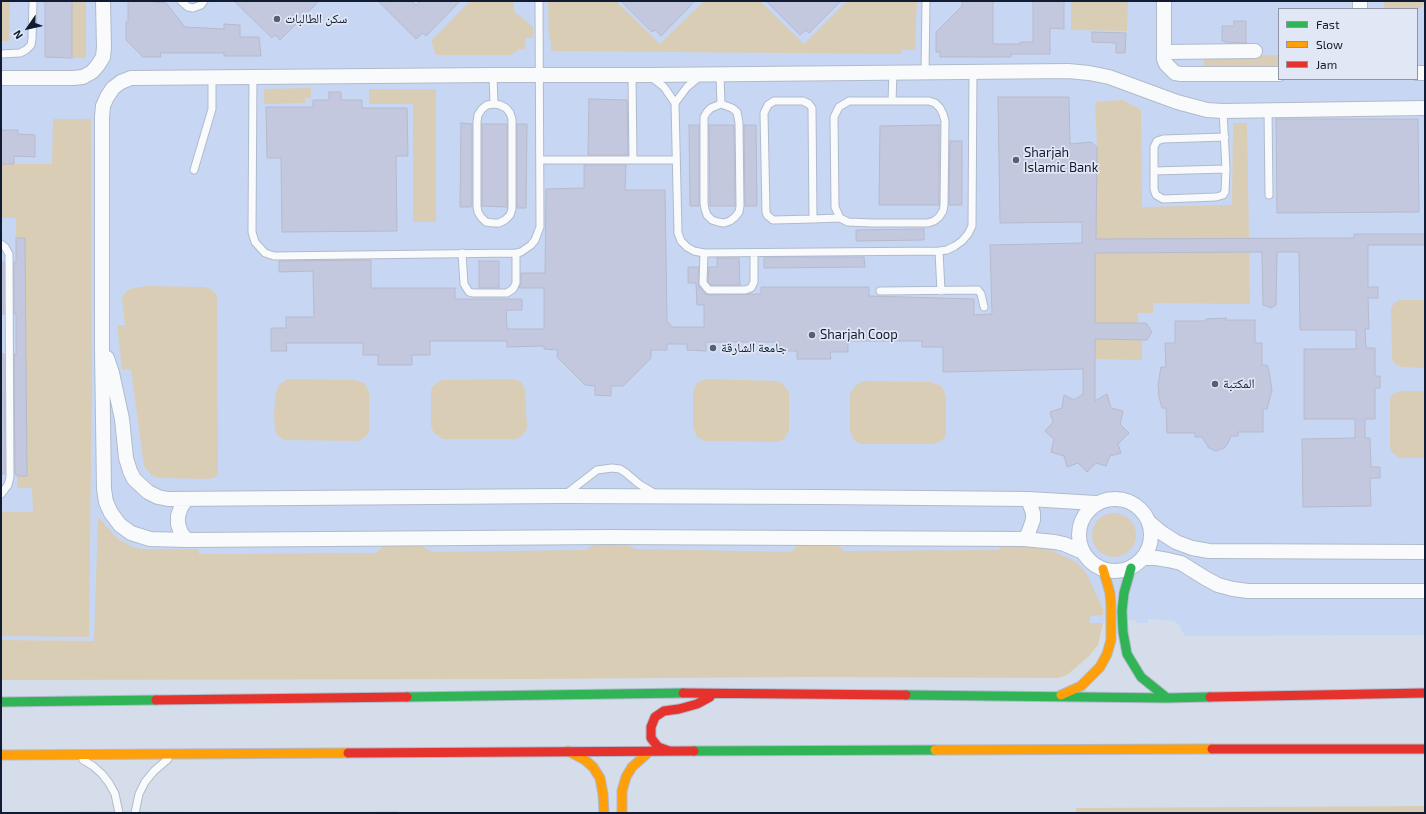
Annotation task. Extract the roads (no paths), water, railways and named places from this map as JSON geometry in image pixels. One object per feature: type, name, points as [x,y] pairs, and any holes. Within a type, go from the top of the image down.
[{"type":"street","points":[[1,78],[73,78],[83,77],[92,72],[103,57],[104,1]]},
{"type":"street","points":[[1164,1],[1164,52],[1166,64],[1175,73],[1278,74]]},
{"type":"street","points":[[1164,52],[1255,52]]},
{"type":"street","points":[[1083,552],[1055,542],[1024,539],[609,537],[187,540],[150,539],[131,533],[120,525],[111,513],[106,502],[104,489],[102,349],[102,117],[103,106],[107,97],[113,88],[121,82],[131,78],[493,74],[648,75],[1068,71],[1114,78],[1177,102],[1207,110],[1425,108]]},
{"type":"street","points":[[102,349],[112,373],[122,419],[126,458],[130,471],[134,479],[148,492],[158,497],[168,499],[659,496],[1028,499],[1096,503]]},
{"type":"street","points":[[1116,498],[1127,500],[1144,512],[1149,522],[1152,534],[1150,547],[1143,558],[1131,568],[1122,571],[1103,569],[1091,562],[1083,552],[1079,541],[1080,525],[1088,510],[1096,503],[1106,499],[1116,498]]},
{"type":"street","points":[[1024,539],[1028,534],[1033,520],[1033,513],[1028,499]]},
{"type":"street","points":[[186,500],[180,511],[178,524],[181,533],[187,540]]},
{"type":"street","points":[[1149,522],[1176,542],[1192,548],[1210,551],[1425,552]]},
{"type":"street","points":[[1143,558],[1162,559],[1181,563],[1218,584],[1233,589],[1248,591],[1425,592]]},
{"type":"street","points":[[1060,696],[1081,686],[1117,654],[1123,632],[1124,594],[1131,568]]},
{"type":"street","points":[[1103,569],[1111,606],[1110,640],[1117,654],[1134,667],[1142,677],[1167,698]]},
{"type":"street","points":[[1111,606],[1123,606]]},
{"type":"street","points":[[669,751],[658,748],[651,738],[651,727],[655,717],[664,711],[697,704],[715,693]]},
{"type":"street","points":[[1,702],[715,693],[1167,698],[1425,693]]},
{"type":"street","points":[[1,755],[650,751],[1425,749]]},
{"type":"street","points":[[622,813],[622,791],[626,777],[632,767],[650,751]]},
{"type":"street","points":[[568,752],[585,760],[593,767],[600,778],[604,813]]},
{"type":"lane","points":[[1,54],[20,53],[26,50],[30,45],[32,39],[33,1]]},
{"type":"lane","points":[[181,1],[188,7],[193,8],[204,1]]},
{"type":"lane","points":[[253,77],[252,232],[254,242],[265,253],[274,256],[521,252],[531,245],[540,228],[539,1]]},
{"type":"lane","points":[[925,73],[926,1]]},
{"type":"lane","points":[[648,75],[664,87],[675,103],[678,233],[681,241],[694,251],[704,253],[754,253],[938,251],[947,250],[959,243],[968,234],[972,226],[973,72]]},
{"type":"lane","points":[[892,101],[893,73]]},
{"type":"lane","points":[[493,74],[494,104]]},
{"type":"lane","points":[[675,103],[687,87],[703,74]]},
{"type":"lane","points":[[720,74],[721,104]]},
{"type":"lane","points":[[632,75],[633,160]]},
{"type":"lane","points":[[194,170],[212,109],[212,77]]},
{"type":"lane","points":[[813,219],[812,108],[809,104],[803,101],[774,100],[768,105],[764,113],[766,212],[769,217],[773,220],[789,220],[840,218],[848,222],[928,223],[939,217],[943,212],[944,174],[944,114],[940,108],[929,101],[849,101],[844,103],[836,111],[834,116],[835,207],[840,218]]},
{"type":"lane","points":[[494,104],[506,108],[512,119],[512,209],[510,215],[499,223],[486,222],[481,218],[477,206],[478,115],[482,109],[494,104]]},
{"type":"lane","points":[[721,104],[727,105],[736,112],[739,123],[740,206],[739,212],[735,217],[724,223],[712,220],[707,215],[704,203],[704,117],[711,108],[721,104]]},
{"type":"lane","points":[[1268,110],[1269,195]]},
{"type":"lane","points":[[1224,111],[1226,169],[1225,192],[1220,197],[1161,198],[1155,192],[1154,147],[1157,141],[1163,139],[1224,137]]},
{"type":"lane","points":[[540,160],[676,160]]},
{"type":"lane","points":[[1154,171],[1226,169]]},
{"type":"lane","points":[[1,244],[5,247],[9,254],[10,469],[8,485],[1,494]]},
{"type":"lane","points":[[938,251],[941,291]]},
{"type":"lane","points":[[462,253],[464,284],[469,292],[472,293],[507,293],[513,289],[516,283],[516,253]]},
{"type":"lane","points":[[704,253],[703,283],[709,290],[745,290],[751,288],[754,282],[754,253]]},
{"type":"lane","points":[[880,291],[978,290],[982,294],[984,307]]},
{"type":"lane","points":[[562,496],[598,470],[612,468],[620,469],[638,484],[659,496]]},
{"type":"lane","points":[[135,813],[139,794],[145,782],[165,761],[177,754]]},
{"type":"lane","points":[[71,755],[93,766],[102,774],[115,794],[119,813]]},
{"type":"place","name":"سكن الطالبات","points":[[277,19]]},
{"type":"place","name":"Sharjah Islamic Bank","points":[[1016,160]]},
{"type":"place","name":"Sharjah Coop","points":[[812,335]]},
{"type":"place","name":"جامعة الشارقة","points":[[713,348]]},
{"type":"place","name":"المكتبة","points":[[1215,384]]}]
